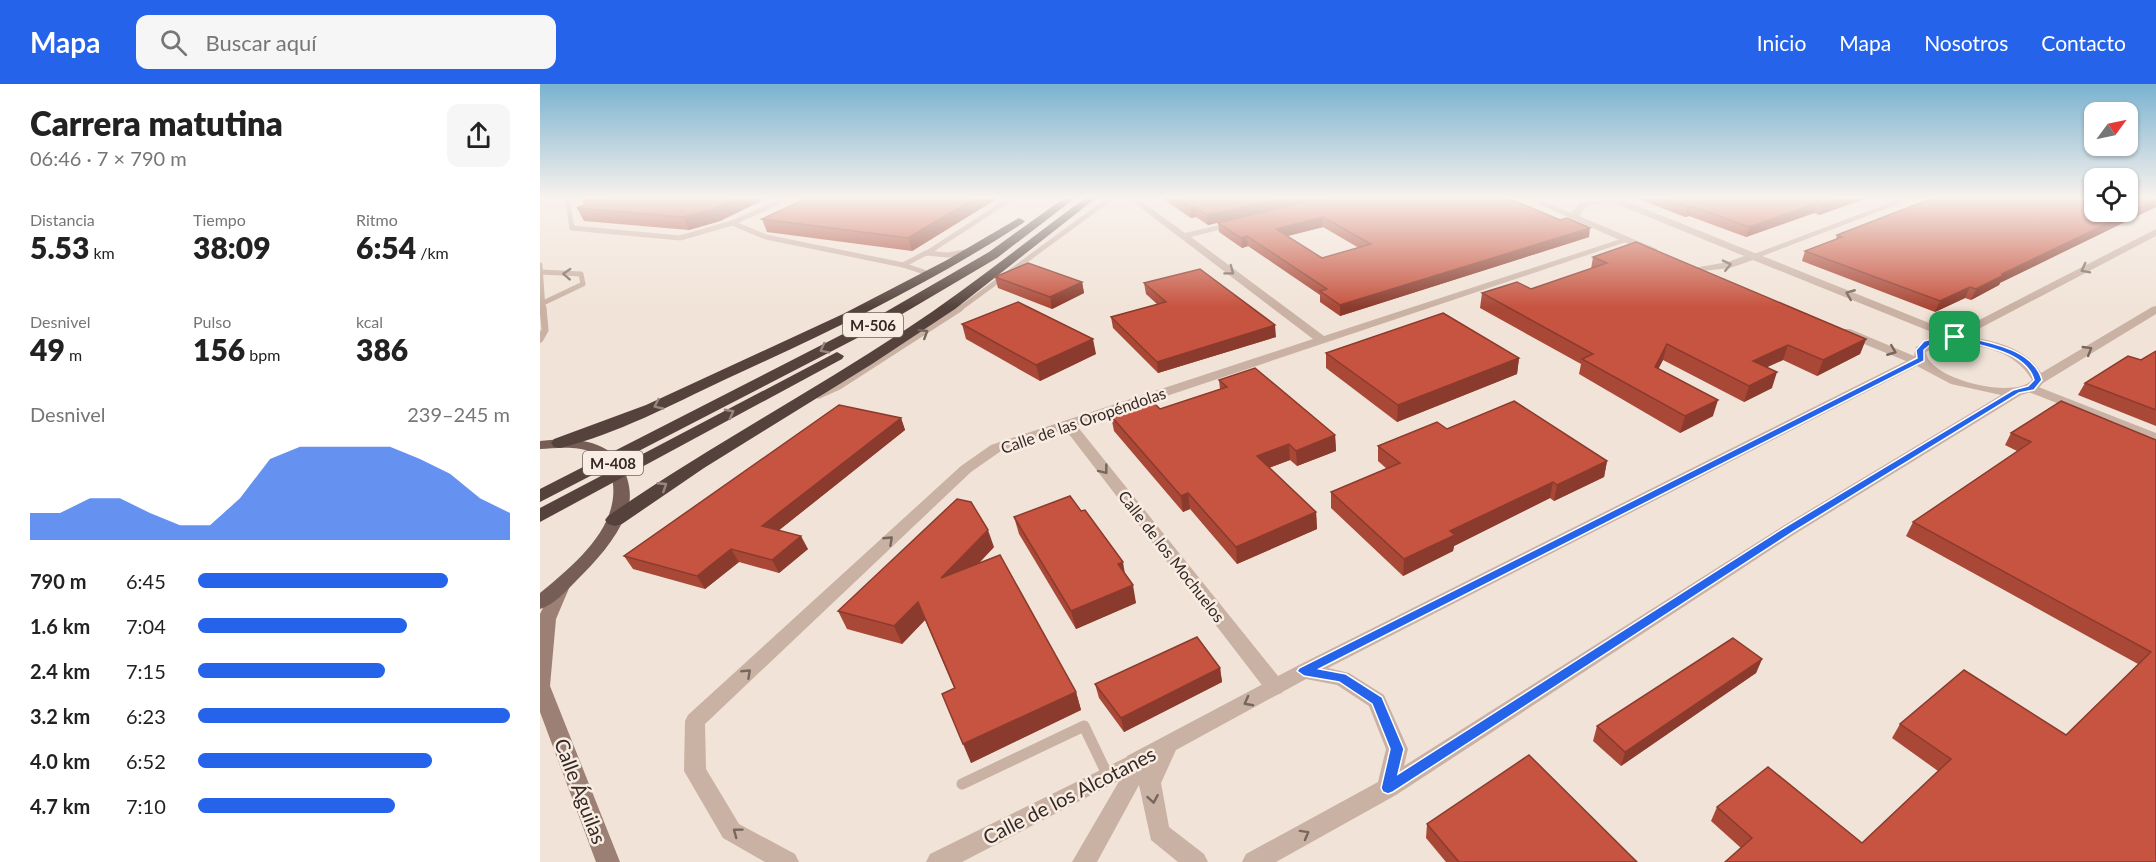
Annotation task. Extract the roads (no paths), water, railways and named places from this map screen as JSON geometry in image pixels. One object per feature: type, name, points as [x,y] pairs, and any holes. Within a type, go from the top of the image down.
[{"type":"highway","points":[[560,443],[614,425],[863,311],[976,250],[1000,234]]},
{"type":"highway","name":"M-506","points":[[540,515],[671,436],[944,285],[993,255],[1021,234]]},
{"type":"highway","name":"M-506","points":[[540,496],[671,436],[904,321],[1028,246],[1043,234]]},
{"type":"highway","points":[[615,520],[664,485],[800,403],[950,306],[1028,246]]},
{"type":"main road","name":"M-408","points":[[540,445],[560,443],[594,447],[608,455],[615,464],[622,499],[615,520],[594,549],[561,586],[540,603]]},
{"type":"main road","points":[[540,686],[547,619],[561,586]]},
{"type":"main road","name":"Calle Águilas","points":[[540,686],[608,862]]},
{"type":"street","points":[[1183,236],[1190,234]]},
{"type":"street","points":[[1614,234],[1667,257]]},
{"type":"street","points":[[1704,234],[1956,339],[2006,351],[2024,361],[2035,371],[2028,387]]},
{"type":"street","points":[[1719,279],[1692,268],[1730,265],[1812,234]]},
{"type":"street","points":[[1956,339],[2152,234]]},
{"type":"street","points":[[1183,236],[1322,340]]},
{"type":"street","name":"Calle de las Oropéndolas","points":[[787,862],[731,831],[695,771],[695,722],[966,469],[996,448],[1627,240]]},
{"type":"street","points":[[1254,862],[1388,788],[1789,530],[2156,309]]},
{"type":"street","points":[[1840,329],[1922,362],[1949,379],[1971,387],[1995,391],[2028,387],[2156,438]]},
{"type":"street","name":"Calle de los Alcotanes","points":[[938,862],[1168,745],[1304,671],[1922,362],[1920,350],[1927,343],[1956,339]]},
{"type":"street","name":"Calle de los Mochuelos","points":[[1068,424],[1275,687]]},
{"type":"street","points":[[1304,671],[1342,678],[1377,701],[1397,749],[1388,788]]},
{"type":"street","name":"Calle de los Alcotanes","points":[[1168,745],[1150,783],[1159,833],[1196,862]]},
{"type":"street","points":[[1084,862],[1131,780],[1135,762]]},
{"type":"lane","points":[[640,234],[680,238],[693,234]]},
{"type":"lane","points":[[759,234],[903,265],[924,272],[924,279]]},
{"type":"lane","points":[[903,265],[955,234]]},
{"type":"lane","points":[[800,403],[839,386],[941,322],[1063,234]]},
{"type":"lane","points":[[926,253],[948,255],[976,250]]},
{"type":"lane","points":[[540,265],[546,330],[540,339]]},
{"type":"lane","points":[[541,272],[581,274],[583,284],[543,303]]},
{"type":"lane","points":[[962,784],[1084,726],[1108,776]]}]
